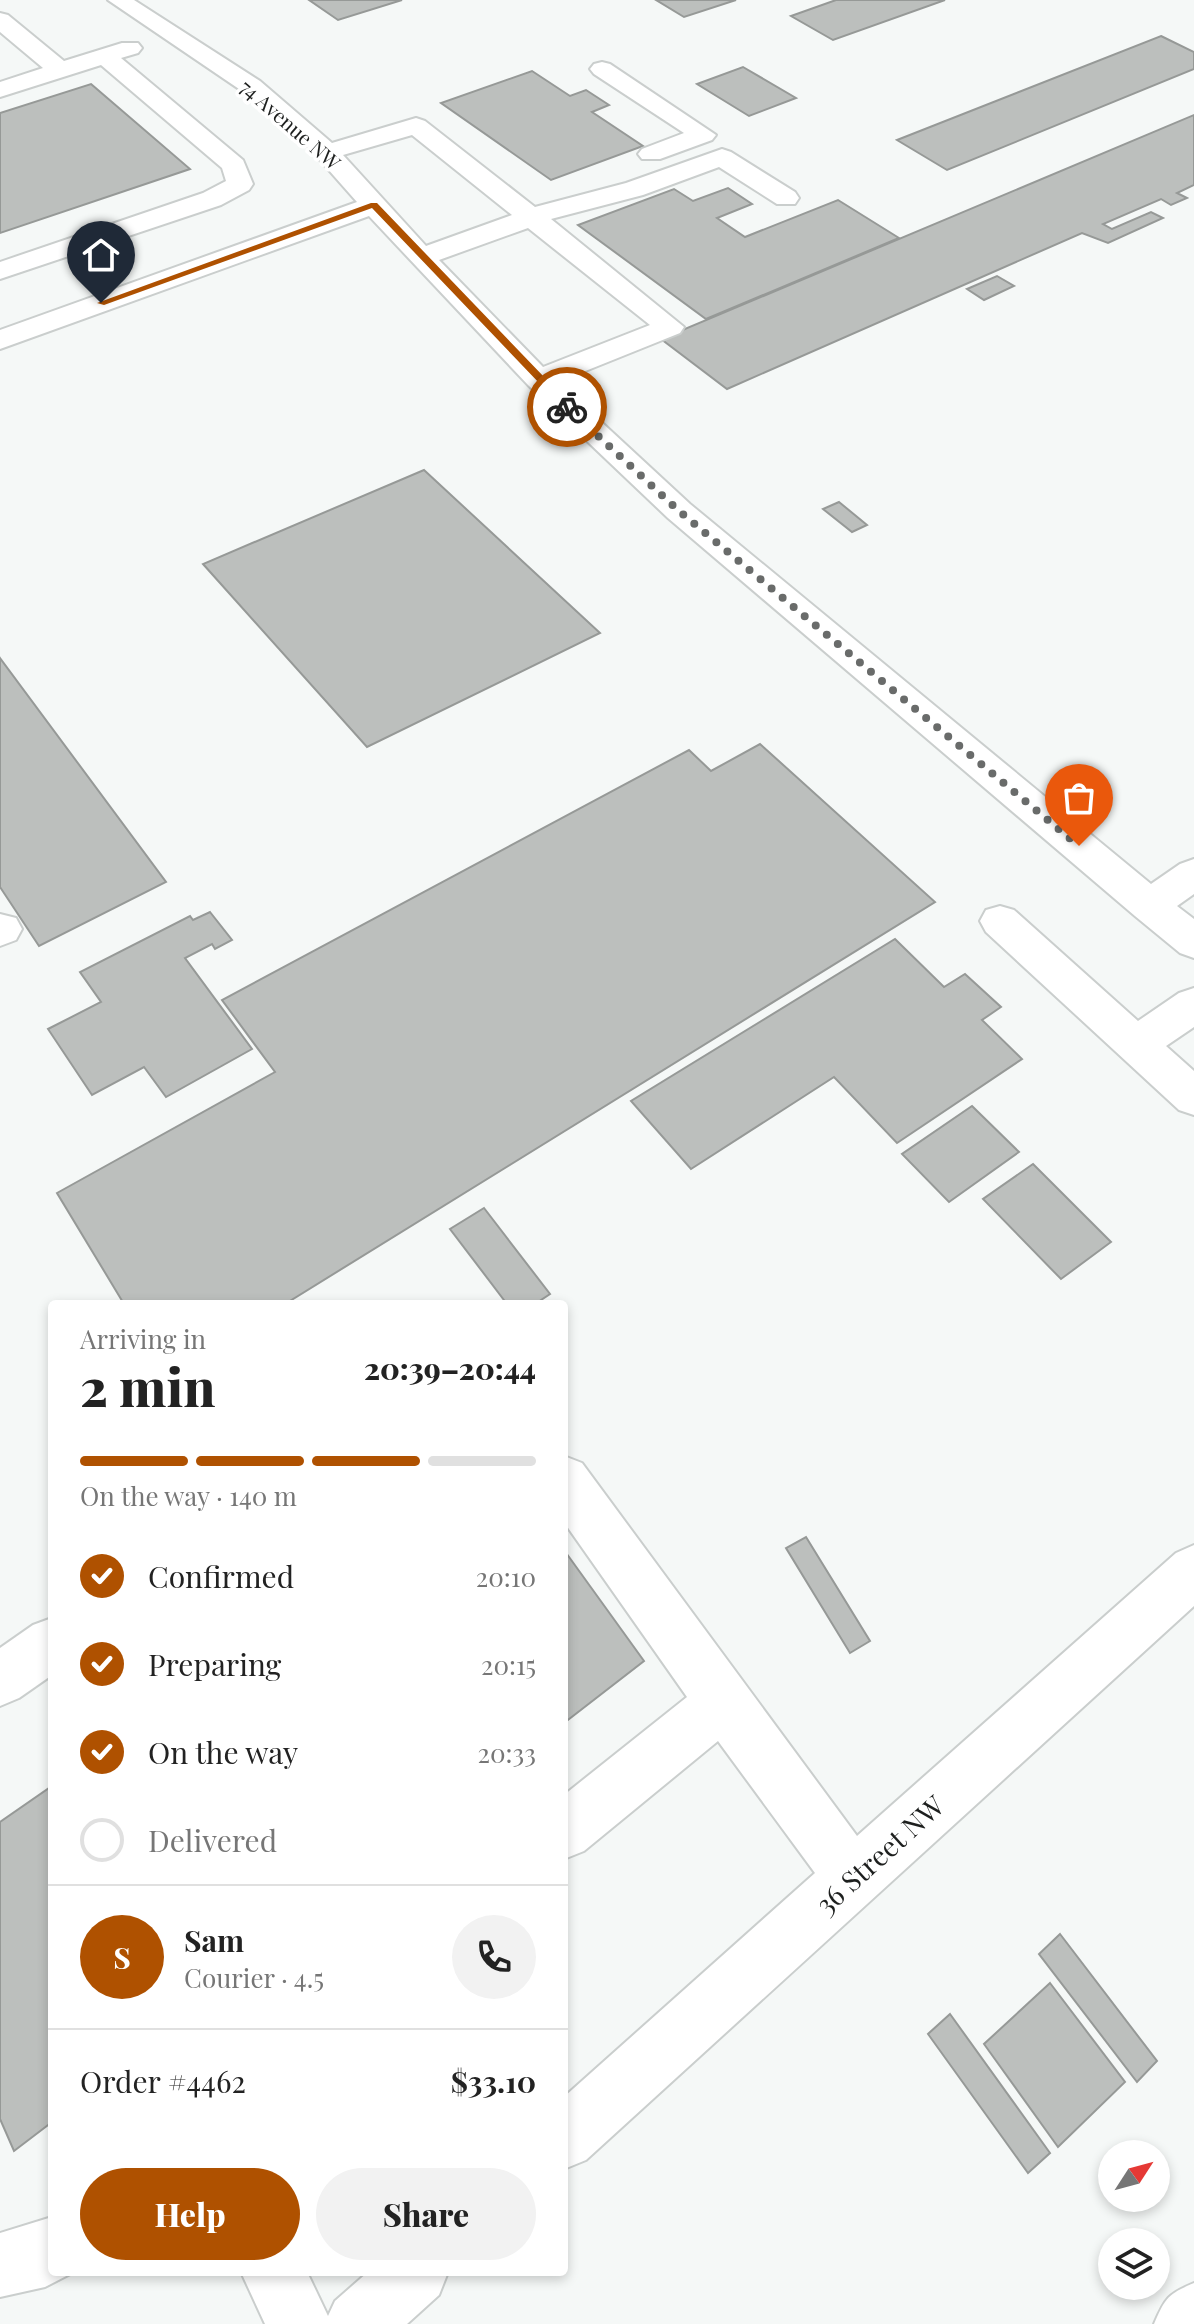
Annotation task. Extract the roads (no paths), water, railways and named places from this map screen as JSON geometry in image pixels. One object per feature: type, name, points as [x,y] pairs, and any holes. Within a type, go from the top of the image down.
[{"type":"street","name":"74 Avenue NW","points":[[119,0],[261,94],[327,152],[421,257],[538,379],[679,511],[1194,942]]},
{"type":"street","points":[[0,20],[61,71]]},
{"type":"street","points":[[0,90],[174,34]]},
{"type":"street","points":[[0,271],[212,199],[240,184],[234,165],[104,56]]},
{"type":"street","points":[[566,205],[588,179],[703,135],[602,69]]},
{"type":"street","points":[[327,152],[416,126],[670,327],[538,379]]},
{"type":"street","points":[[421,257],[566,205],[634,189],[722,157],[786,198]]},
{"type":"street","points":[[0,340],[374,205]]},
{"type":"street","points":[[51,253],[101,303]]},
{"type":"street","points":[[1149,905],[1194,874]]},
{"type":"street","points":[[1000,921],[1194,1097]]},
{"type":"street","points":[[1136,1044],[1194,1005]]},
{"type":"street","points":[[568,1486],[853,1877]]},
{"type":"street","name":"36 Street NW","points":[[568,2134],[1194,1571]]},
{"type":"street","points":[[0,1679],[48,1647]]},
{"type":"street","points":[[568,1828],[723,1702]]},
{"type":"street","points":[[0,2265],[48,2252]]},
{"type":"street","points":[[275,2276],[299,2324]]},
{"type":"street","points":[[358,2324],[412,2276]]},
{"type":"street","points":[[1187,2324],[1194,2316]]}]
